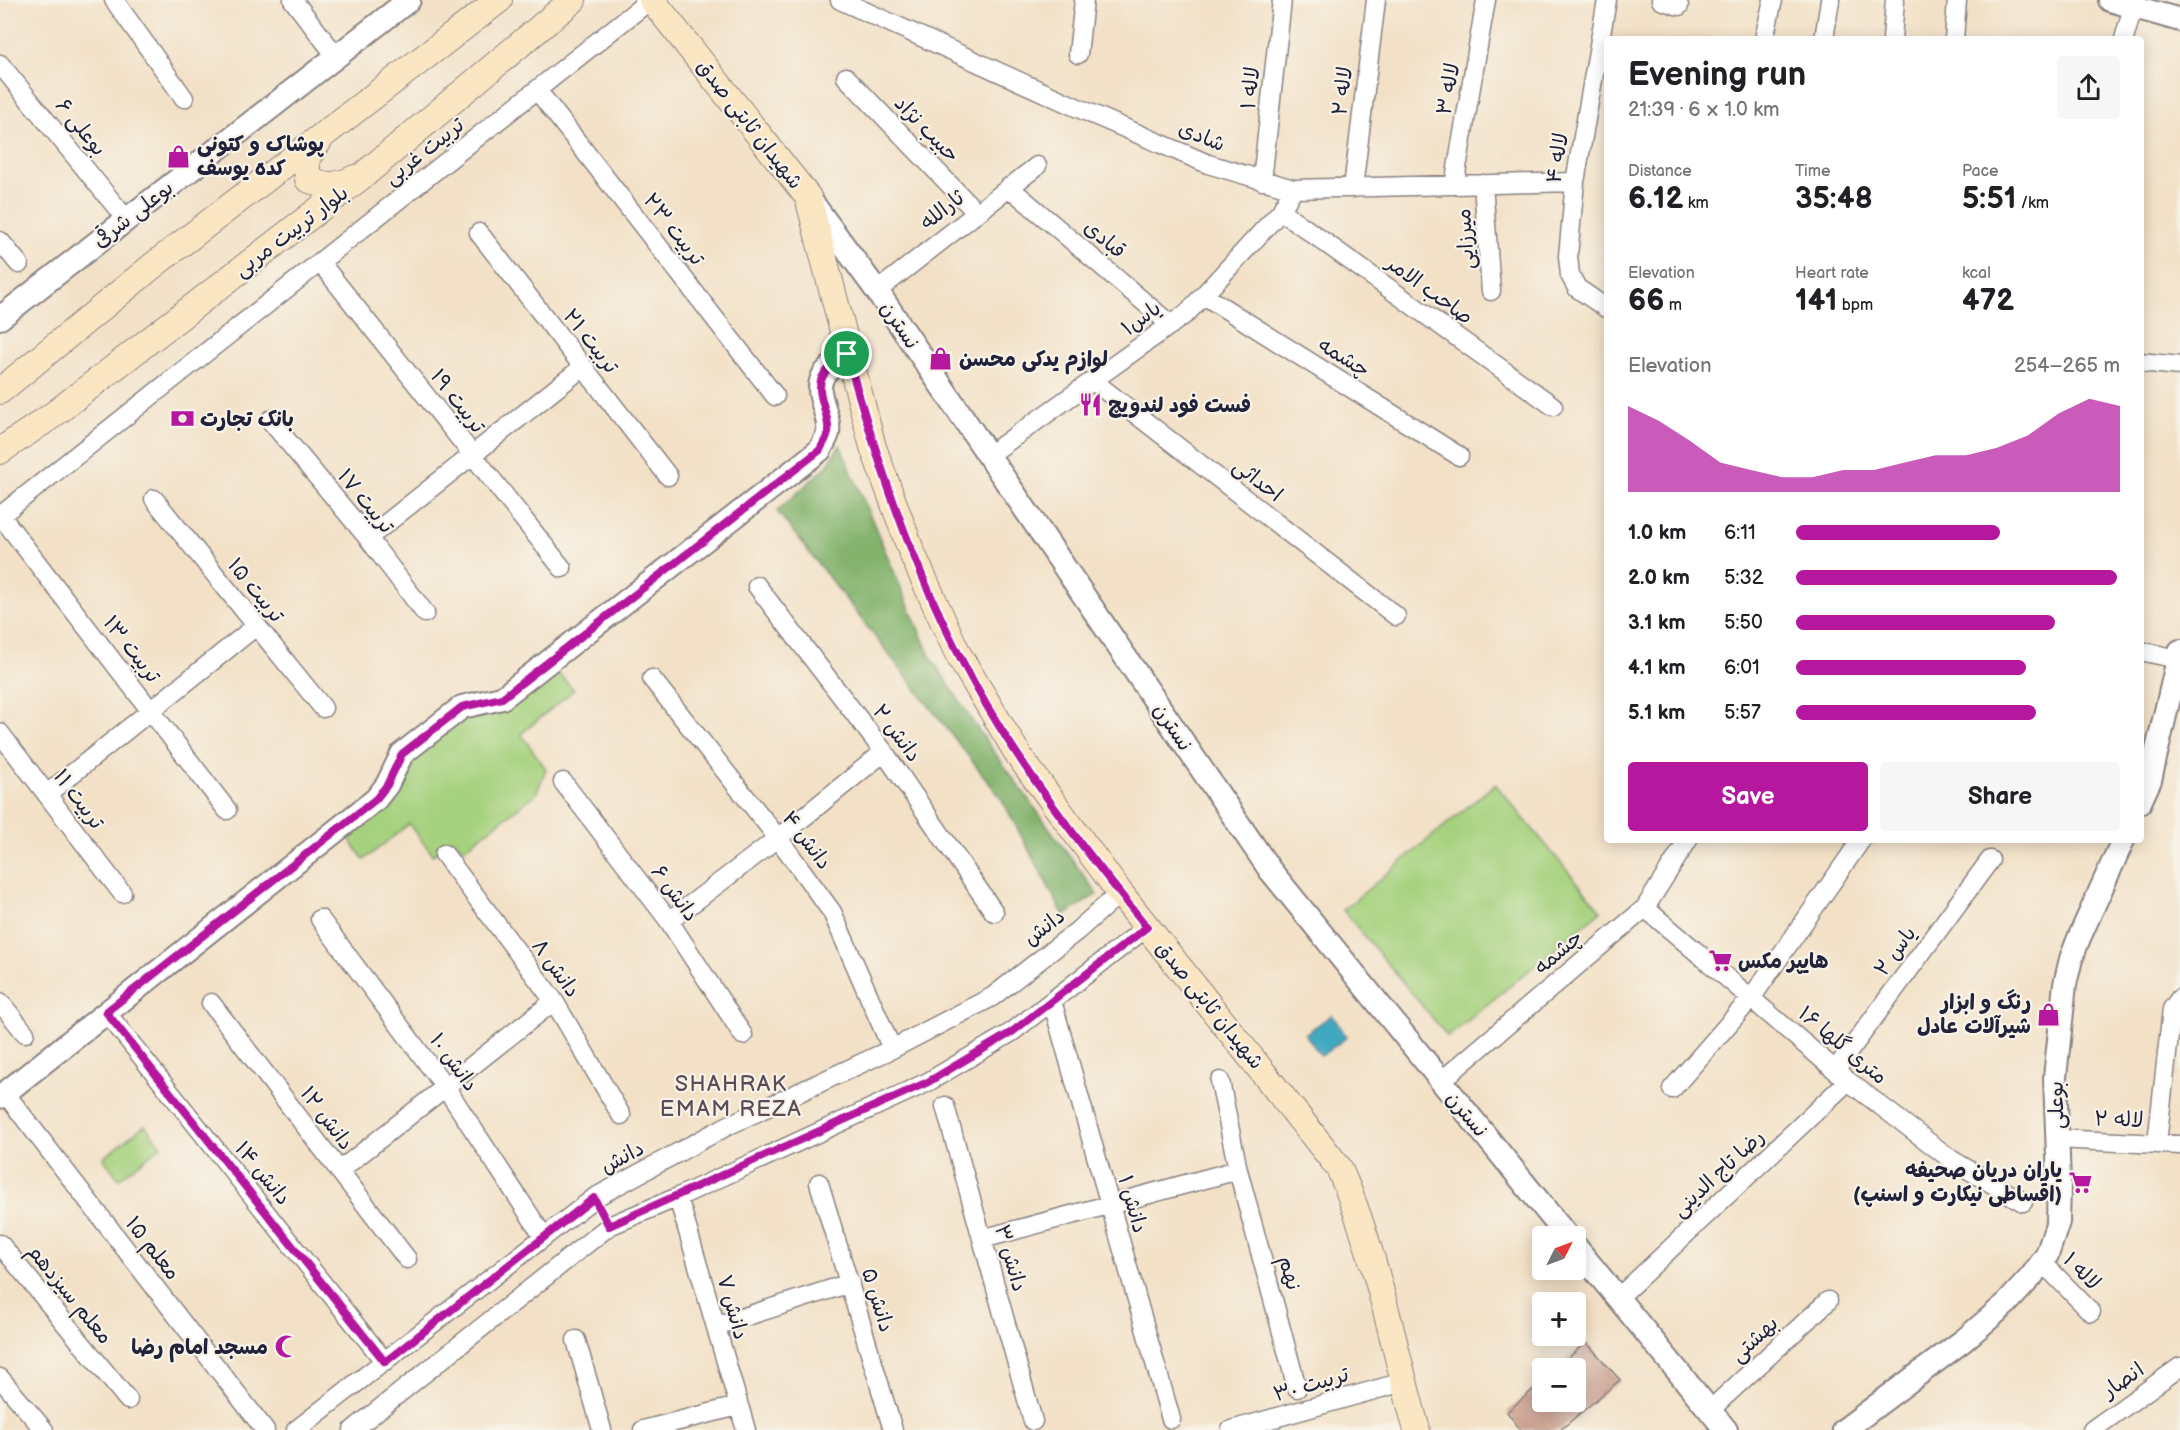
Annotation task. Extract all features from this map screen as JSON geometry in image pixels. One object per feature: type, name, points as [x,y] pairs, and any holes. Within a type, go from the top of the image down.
[{"type":"main road","points":[[0,391],[155,264],[499,0]]},
{"type":"main road","name":"بلوار تربیت مربی","points":[[0,452],[53,415],[366,173],[573,0]]},
{"type":"main road","name":"شهیدان ثابتی صدق","points":[[651,0],[808,197],[873,447],[912,553],[958,654],[1019,756],[1120,893],[1340,1168],[1355,1203],[1374,1265],[1417,1430]]},
{"type":"main road","points":[[331,128],[306,159],[308,180],[323,186],[332,186],[343,184],[366,173]]},
{"type":"street","points":[[114,0],[184,98]]},
{"type":"street","points":[[293,0],[336,56]]},
{"type":"street","name":"بوعلی شرقی","points":[[0,318],[409,0]]},
{"type":"street","name":"تربیت غربی","points":[[0,516],[651,0]]},
{"type":"street","name":"شادی","points":[[840,0],[878,9],[1078,108],[1208,164],[1293,189],[1575,182]]},
{"type":"street","points":[[1078,54],[1084,0]]},
{"type":"street","name":"لاله ۱","points":[[1262,181],[1282,0]]},
{"type":"street","name":"لاله ۲","points":[[1353,188],[1376,0]]},
{"type":"street","name":"لاله ۳","points":[[1454,185],[1486,0]]},
{"type":"street","name":"لاله ۴","points":[[1604,307],[1577,288],[1570,276],[1568,256],[1575,182],[1606,0]]},
{"type":"street","points":[[1661,0],[1679,6]]},
{"type":"street","points":[[1765,36],[1773,0]]},
{"type":"street","points":[[1824,36],[1830,0]]},
{"type":"street","points":[[1892,36],[1895,0]]},
{"type":"street","points":[[1954,36],[1957,0]]},
{"type":"street","points":[[2110,0],[2180,20]]},
{"type":"street","points":[[2125,36],[2133,7]]},
{"type":"street","name":"بوعلی ۶","points":[[0,64],[126,219]]},
{"type":"street","name":"حبیب نژاد","points":[[846,77],[976,212]]},
{"type":"street","name":"تربیت ۲۳","points":[[537,90],[775,396]]},
{"type":"street","name":"ثارالله","points":[[877,291],[1037,166]]},
{"type":"street","name":"میرزایی","points":[[1483,184],[1491,291]]},
{"type":"street","name":"قبادی","points":[[1009,187],[1171,325]]},
{"type":"street","name":"یاس۱","points":[[989,455],[1171,325],[1205,296],[1281,211],[1293,189]]},
{"type":"street","name":"نسترن","points":[[808,197],[877,291],[1270,870],[1559,1226]]},
{"type":"street","name":"صاحب الامر","points":[[1281,211],[1553,406]]},
{"type":"street","name":"تربیت ۲۱","points":[[478,233],[668,476]]},
{"type":"street","points":[[0,241],[19,264]]},
{"type":"street","name":"تربیت ۱۹","points":[[320,262],[562,568]]},
{"type":"street","name":"چشمه","points":[[1205,296],[1459,456]]},
{"type":"street","points":[[2,1095],[376,799],[387,785],[402,754],[462,707],[502,698],[820,450],[828,433],[819,392],[821,381],[825,373],[847,354]]},
{"type":"street","points":[[2144,362],[2180,366]]},
{"type":"street","points":[[368,538],[583,367]]},
{"type":"street","name":"احداثی","points":[[1093,381],[1396,616]]},
{"type":"street","name":"تربیت ۱۷","points":[[270,420],[368,538],[425,613]]},
{"type":"street","name":"تربیت ۱۵","points":[[154,499],[323,708]]},
{"type":"street","name":"تربیت ۱۳","points":[[0,516],[227,810]]},
{"type":"street","name":"دانش ۲","points":[[757,586],[884,752],[994,912]]},
{"type":"street","points":[[47,794],[256,626]]},
{"type":"street","points":[[2144,651],[2179,655],[2150,780],[2144,793]]},
{"type":"street","name":"دانش ۴","points":[[652,679],[778,838],[832,912],[892,1049]]},
{"type":"street","name":"تربیت ۱۱","points":[[0,733],[122,893]]},
{"type":"street","points":[[669,921],[778,838],[884,752]]},
{"type":"street","name":"دانش ۶","points":[[564,782],[669,921],[743,1035]]},
{"type":"street","name":"چشمه","points":[[1440,1082],[1645,908],[1686,843]]},
{"type":"street","points":[[1672,1089],[1752,997],[1859,843]]},
{"type":"street","name":"بوعلی","points":[[1844,1430],[1964,1340],[2007,1303],[2042,1262],[2058,1222],[2059,1183],[2055,1077],[2060,1025],[2071,959],[2122,843]]},
{"type":"street","name":"دانش ۸","points":[[444,854],[554,1001],[621,1115]]},
{"type":"street","name":"یاس ۲","points":[[1842,1075],[1990,860]]},
{"type":"street","name":"دانش","points":[[296,1430],[594,1198],[728,1126],[892,1049],[992,997],[1077,931],[1120,893]]},
{"type":"street","name":"۱۶ متری گلها","points":[[1645,908],[1842,1075],[1952,1160],[2023,1202]]},
{"type":"street","name":"دانش ۱۰","points":[[320,919],[446,1088],[544,1237]]},
{"type":"street","points":[[353,1430],[609,1226],[678,1197],[928,1082],[1012,1032],[1147,927]]},
{"type":"street","points":[[2157,1143],[2172,1009],[2180,998]]},
{"type":"street","points":[[339,1171],[554,1001]]},
{"type":"street","name":"دانش ۱","points":[[1052,1001],[1171,1419]]},
{"type":"street","points":[[0,1002],[25,1033]]},
{"type":"street","name":"دانش ۱۲","points":[[211,1003],[408,1259]]},
{"type":"street","name":"دانش ۱۴","points":[[106,1012],[385,1362]]},
{"type":"street","name":"رضا تاج الدینی","points":[[1618,1298],[1842,1075]]},
{"type":"street","name":"نهم","points":[[1220,1081],[1238,1170],[1297,1388]]},
{"type":"street","name":"معلم ۱۵","points":[[2,1095],[265,1430]]},
{"type":"street","name":"دانش ۳","points":[[945,1106],[1033,1422]]},
{"type":"street","name":"لاله ۲","points":[[2056,1139],[2180,1145]]},
{"type":"street","points":[[982,1239],[1238,1170]]},
{"type":"street","name":"دانش ۵","points":[[819,1184],[893,1430]]},
{"type":"street","name":"دانش ۷","points":[[678,1197],[746,1430]]},
{"type":"street","points":[[594,1198],[609,1226]]},
{"type":"street","name":"معلم سیزدهم","points":[[0,1244],[128,1400]]},
{"type":"street","points":[[1586,1259],[1726,1430]]},
{"type":"street","name":"لاله ۱","points":[[2042,1262],[2091,1312]]},
{"type":"street","points":[[716,1326],[850,1283]]},
{"type":"street","name":"بهشتی","points":[[1710,1410],[1828,1301]]},
{"type":"street","points":[[576,1340],[602,1430]]},
{"type":"street","name":"انصار","points":[[2092,1430],[2180,1367]]},
{"type":"street","points":[[0,1378],[44,1430]]},
{"type":"street","name":"تربیت ۳۰","points":[[1231,1430],[1403,1382]]},
{"type":"street","points":[[643,1430],[738,1406]]},
{"type":"green space","points":[[840,445],[930,656],[979,731],[1097,894],[1064,916],[1001,798],[777,511],[826,467]]},
{"type":"green space","points":[[556,671],[574,690],[521,734],[546,769],[536,794],[464,849],[453,839],[433,855],[409,824],[364,860],[347,836],[394,797],[407,761],[470,711],[498,712]]},
{"type":"green space","points":[[1495,784],[1601,911],[1448,1037],[1343,910]]},
{"type":"green space","points":[[145,1125],[161,1146],[119,1179],[103,1158]]},
{"type":"water","points":[[1332,1015],[1347,1037],[1321,1056],[1305,1034]]},
{"type":"building","points":[[1586,1342],[1620,1380],[1586,1408],[1586,1358],[1568,1358],[1582,1346],[1586,1346]]},
{"type":"building","points":[[1532,1391],[1532,1412],[1582,1412],[1560,1430],[1521,1430],[1507,1412]]},
{"type":"place","name":"پوشاک و کتونی کده یوسف","points":[[179,156]]},
{"type":"place","name":"لوازم یدکی محسن","points":[[941,359]]},
{"type":"place","name":"فست فود لندویچ","points":[[1090,405]]},
{"type":"place","name":"بانک تجارت","points":[[182,419]]},
{"type":"place","name":"هایپر مکس","points":[[1720,961]]},
{"type":"place","name":"رنگ و ابزار شیرآلات عادل","points":[[2049,1014]]},
{"type":"place","name":"یاران دریان صحیفه (اقساطی نیکارت و اسنپ)","points":[[2080,1182]]},
{"type":"place","name":"مسجد امام رضا","points":[[286,1347]]},
{"type":"district","name":"SHAHRAK EMAM REZA","points":[[731,1096]]},
{"type":"route","points":[[847,354],[873,447],[912,553],[958,654],[1019,756],[1147,927],[1012,1032],[928,1082],[742,1168],[609,1226],[594,1198],[385,1362],[106,1012],[376,799],[387,785],[402,754],[462,707],[480,701],[502,698],[820,450],[828,433],[819,392],[821,381],[825,373],[847,354]]}]
